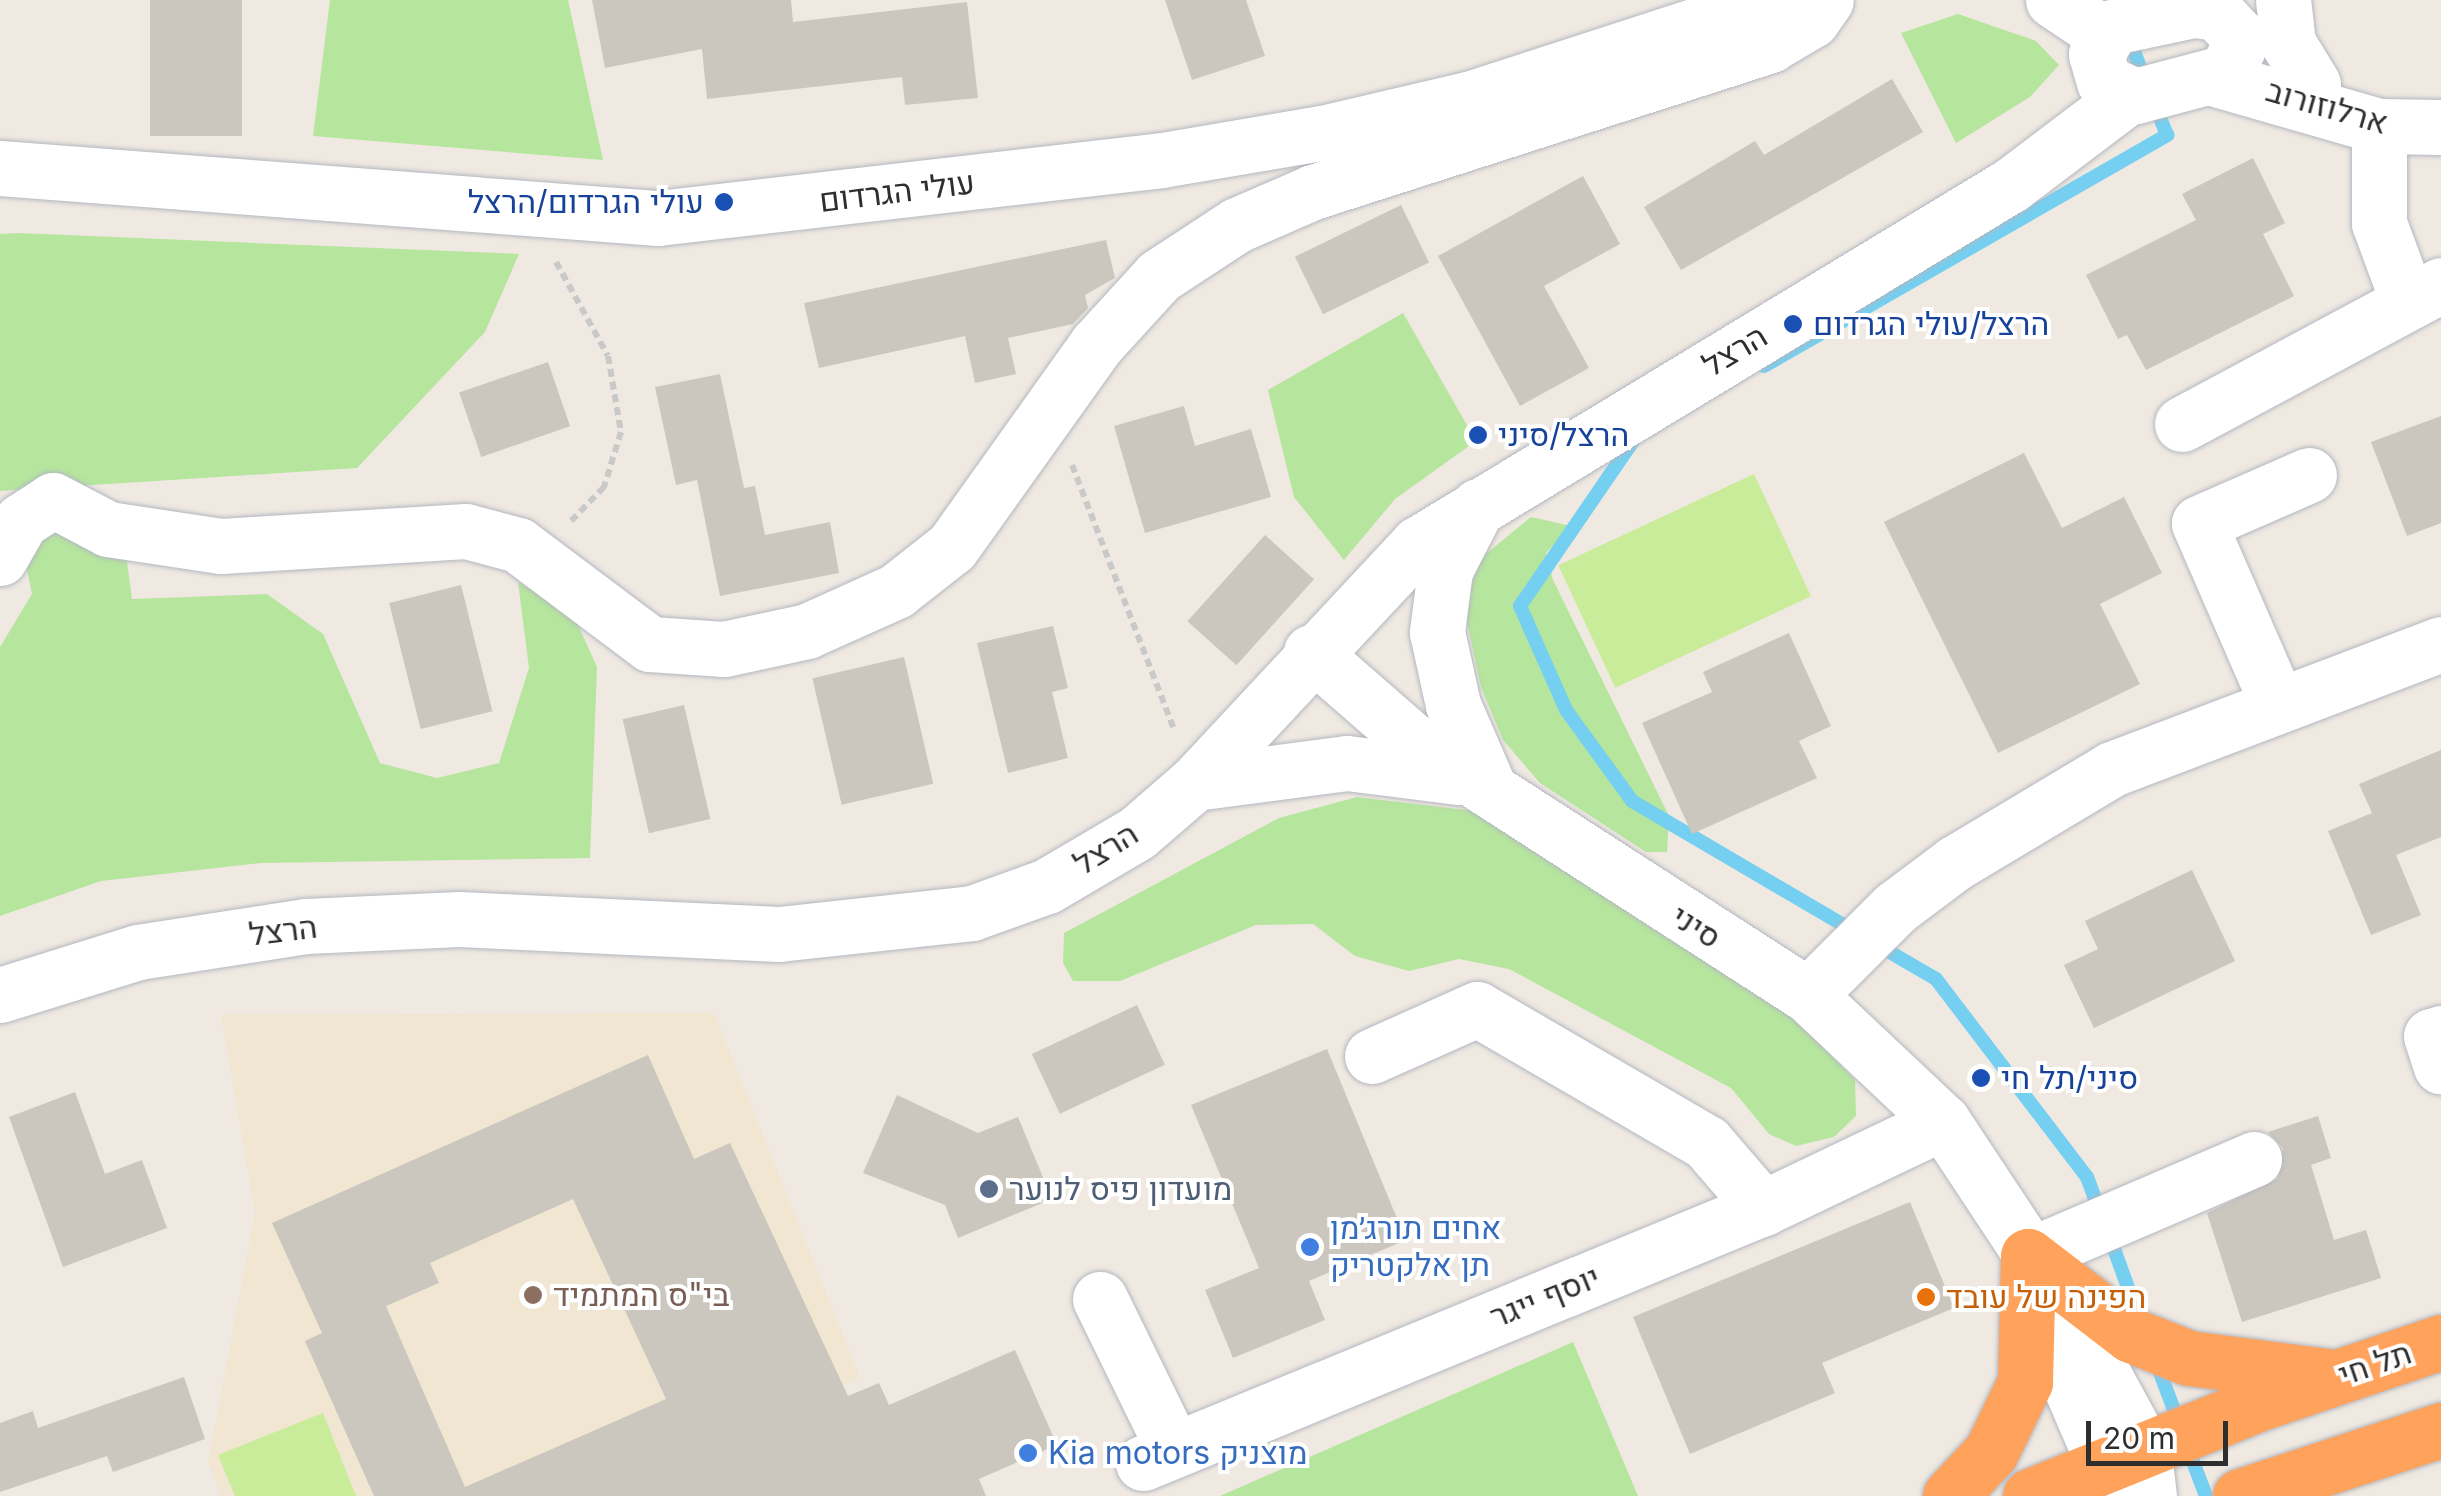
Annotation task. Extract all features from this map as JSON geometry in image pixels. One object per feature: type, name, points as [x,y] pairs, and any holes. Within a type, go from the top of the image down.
[{"type":"highway","points":[[2028,1256],[2099,1316],[2189,1358],[2336,1377]]},
{"type":"highway","points":[[1950,1496],[1991,1452],[2025,1382],[2028,1256]]},
{"type":"highway","name":"תל חי","points":[[2030,1496],[2131,1476],[2336,1377],[2441,1342]]},
{"type":"highway","points":[[2240,1496],[2441,1430]]},
{"type":"street","name":"עולי הגרדום","points":[[0,168],[528,213],[658,218],[820,202],[1322,133],[1475,97],[1774,0]]},
{"type":"street","points":[[0,558],[21,521],[53,500],[108,529],[222,546],[466,531],[536,558],[650,644],[724,649],[807,631],[896,591],[952,548],[1048,404],[1159,276],[1237,226],[1312,192],[1770,44],[1812,20],[1826,0]]},
{"type":"street","points":[[2053,0],[2112,69]]},
{"type":"street","points":[[2283,0],[2288,43],[2313,84]]},
{"type":"street","points":[[2112,69],[2124,23],[2228,28]]},
{"type":"street","points":[[2112,69],[2228,28]]},
{"type":"street","name":"ארלוזורוב","points":[[2228,28],[2313,84],[2440,127]]},
{"type":"street","name":"ארלוזורוב","points":[[2228,28],[2379,126],[2440,127]]},
{"type":"street","name":"הרצל","points":[[0,995],[138,952],[306,926],[459,919],[779,934],[972,912],[1046,886],[1137,833],[1195,783],[1311,652],[1418,544],[2011,186],[2082,111],[2112,69]]},
{"type":"street","points":[[2182,424],[2425,294],[2379,222],[2379,126]]},
{"type":"street","points":[[2278,705],[2199,523],[2310,476]]},
{"type":"street","points":[[1479,504],[1445,570],[1437,632],[1453,705],[1486,781]]},
{"type":"street","points":[[1808,995],[1895,908],[1970,854],[2112,769],[2441,644]]},
{"type":"street","name":"סיני","points":[[1311,652],[1412,740],[1486,781],[1638,892],[1808,995],[1943,1122],[2028,1256],[2072,1316],[2131,1476]]},
{"type":"street","points":[[1195,783],[1347,762],[1486,781]]},
{"type":"street","points":[[1372,1056],[1477,1010],[1706,1143],[1762,1208]]},
{"type":"street","points":[[2441,1033],[2431,1036],[2441,1066]]},
{"type":"street","name":"יוסף ייגר","points":[[1100,1299],[1158,1456],[1762,1208],[1943,1122]]},
{"type":"street","points":[[2028,1256],[2254,1159]]},
{"type":"path","points":[[528,213],[608,356],[621,432],[604,488],[536,558]]},
{"type":"path","points":[[1048,404],[1195,783]]},
{"type":"shaded area","name":"בי\"ס המתמיד","points":[[714,1013],[860,1377],[671,1464],[682,1496],[221,1496],[208,1462],[255,1213],[221,1015]]},
{"type":"green space","points":[[330,0],[568,0],[603,160],[313,136]]},
{"type":"green space","points":[[1958,14],[2036,41],[2059,65],[2030,97],[1956,143],[1901,33]]},
{"type":"green space","points":[[0,234],[519,254],[485,332],[357,468],[0,491]]},
{"type":"green space","points":[[1403,313],[1476,441],[1395,499],[1344,560],[1294,497],[1268,390]]},
{"type":"green space","points":[[1754,474],[1811,596],[1615,688],[1558,565]]},
{"type":"green space","points":[[120,511],[132,599],[267,594],[323,634],[380,763],[437,778],[499,763],[529,668],[518,582],[574,616],[597,667],[590,858],[261,863],[101,881],[0,916],[0,647],[32,594],[19,530]]},
{"type":"green space","points":[[1531,517],[1571,526],[1546,553],[1553,580],[1669,816],[1667,852],[1646,852],[1540,783],[1503,740],[1481,687],[1464,608],[1481,558]]},
{"type":"green space","points":[[1357,797],[1491,813],[1772,995],[1855,1080],[1856,1116],[1834,1137],[1796,1146],[1769,1134],[1731,1088],[1509,969],[1459,959],[1409,971],[1355,956],[1313,924],[1256,925],[1120,981],[1073,981],[1063,963],[1064,933],[1279,818]]},
{"type":"green space","points":[[1573,1342],[1638,1496],[1220,1496]]},
{"type":"green space","points":[[323,1413],[356,1496],[235,1496],[218,1455]]},
{"type":"building","points":[[150,0],[242,0],[242,136],[150,136]]},
{"type":"building","points":[[592,0],[791,0],[793,22],[967,2],[978,98],[905,105],[902,77],[707,99],[702,49],[605,68]]},
{"type":"building","points":[[1165,0],[1246,0],[1265,56],[1192,80]]},
{"type":"building","points":[[1892,79],[1923,132],[1681,270],[1644,207],[1755,141],[1764,155]]},
{"type":"building","points":[[2253,158],[2285,223],[2263,234],[2294,296],[2146,370],[2127,335],[2118,339],[2086,275],[2196,220],[2182,194]]},
{"type":"building","points":[[1583,176],[1620,244],[1544,286],[1589,368],[1520,406],[1438,256]]},
{"type":"building","points":[[1401,205],[1429,263],[1323,314],[1295,257]]},
{"type":"building","points":[[1106,240],[1115,278],[1085,295],[1088,308],[1073,324],[1008,338],[1016,374],[975,383],[965,336],[819,368],[804,303]]},
{"type":"building","points":[[548,362],[570,426],[481,457],[459,393]]},
{"type":"building","points":[[720,374],[744,488],[755,486],[765,535],[830,522],[839,573],[720,596],[697,480],[676,485],[655,387]]},
{"type":"building","points":[[1184,406],[1195,446],[1251,429],[1271,497],[1145,533],[1114,426]]},
{"type":"building","points":[[2441,416],[2441,523],[2407,536],[2371,442]]},
{"type":"building","points":[[2024,453],[2062,528],[2124,497],[2162,573],[2100,604],[2140,684],[1998,753],[1884,522]]},
{"type":"building","points":[[1265,535],[1314,579],[1236,665],[1187,621]]},
{"type":"building","points":[[461,585],[492,711],[421,729],[389,603]]},
{"type":"building","points":[[1053,626],[1068,688],[1052,692],[1068,758],[1008,773],[977,643]]},
{"type":"building","points":[[1789,633],[1831,726],[1799,741],[1817,778],[1692,834],[1642,723],[1712,692],[1703,672]]},
{"type":"building","points":[[904,657],[933,784],[842,805],[812,678]]},
{"type":"building","points":[[684,705],[710,819],[649,833],[623,719]]},
{"type":"building","points":[[2441,750],[2441,837],[2396,855],[2421,915],[2371,935],[2328,831],[2372,813],[2359,784]]},
{"type":"building","points":[[2192,870],[2235,961],[2094,1028],[2064,965],[2098,949],[2085,921]]},
{"type":"building","points":[[1137,1005],[1165,1065],[1060,1114],[1032,1054]]},
{"type":"building","points":[[1327,1049],[1406,1240],[1309,1281],[1325,1320],[1233,1358],[1205,1290],[1259,1268],[1191,1105]]},
{"type":"building","points":[[648,1055],[694,1159],[730,1143],[848,1396],[879,1383],[889,1405],[1015,1350],[1057,1445],[979,1479],[986,1496],[374,1496],[305,1341],[322,1333],[272,1223]],"holes":[[[573,1199],[666,1399],[465,1487],[386,1306],[439,1283],[430,1263]]]},
{"type":"building","points":[[75,1092],[105,1174],[142,1160],[167,1228],[63,1267],[9,1117]]},
{"type":"building","points":[[897,1095],[978,1133],[1018,1117],[1052,1199],[958,1238],[945,1205],[863,1173]]},
{"type":"building","points":[[2318,1116],[2331,1158],[2311,1165],[2334,1240],[2366,1230],[2381,1278],[2242,1322],[2207,1213],[2278,1178],[2283,1148],[2268,1132]]},
{"type":"building","points":[[1910,1202],[1954,1308],[1822,1363],[1835,1393],[1690,1454],[1633,1317]]},
{"type":"building","points":[[184,1377],[205,1439],[113,1472],[107,1456],[0,1492],[0,1423],[33,1411],[38,1428]]},
{"type":"waterway","points":[[2127,33],[2146,83]]},
{"type":"waterway","points":[[1764,366],[2167,135],[2154,103]]},
{"type":"waterway","points":[[1633,441],[1520,606],[1566,710],[1632,801],[1854,931]]},
{"type":"waterway","points":[[1876,944],[1936,979],[2087,1177],[2101,1215]]},
{"type":"waterway","points":[[2109,1235],[2139,1318]]},
{"type":"waterway","points":[[2156,1362],[2180,1426]]},
{"type":"waterway","points":[[2187,1446],[2206,1496]]},
{"type":"place","name":"עולי הגרדום/הרצל","points":[[724,202]]},
{"type":"place","name":"הרצל/עולי הגרדום","points":[[1793,324]]},
{"type":"place","name":"הרצל/סיני","points":[[1478,435]]},
{"type":"place","name":"סיני/תל חי","points":[[1981,1078]]},
{"type":"place","name":"מועדון פיס לנוער","points":[[989,1189]]},
{"type":"place","name":"אחים תורג׳מן תן אלקטריק","points":[[1310,1247]]},
{"type":"place","name":"בי\"ס המתמיד","points":[[533,1295]]},
{"type":"place","name":"הפינה של עובד","points":[[1926,1297]]},
{"type":"place","name":"Kia motors מוצניק","points":[[1028,1453]]}]
